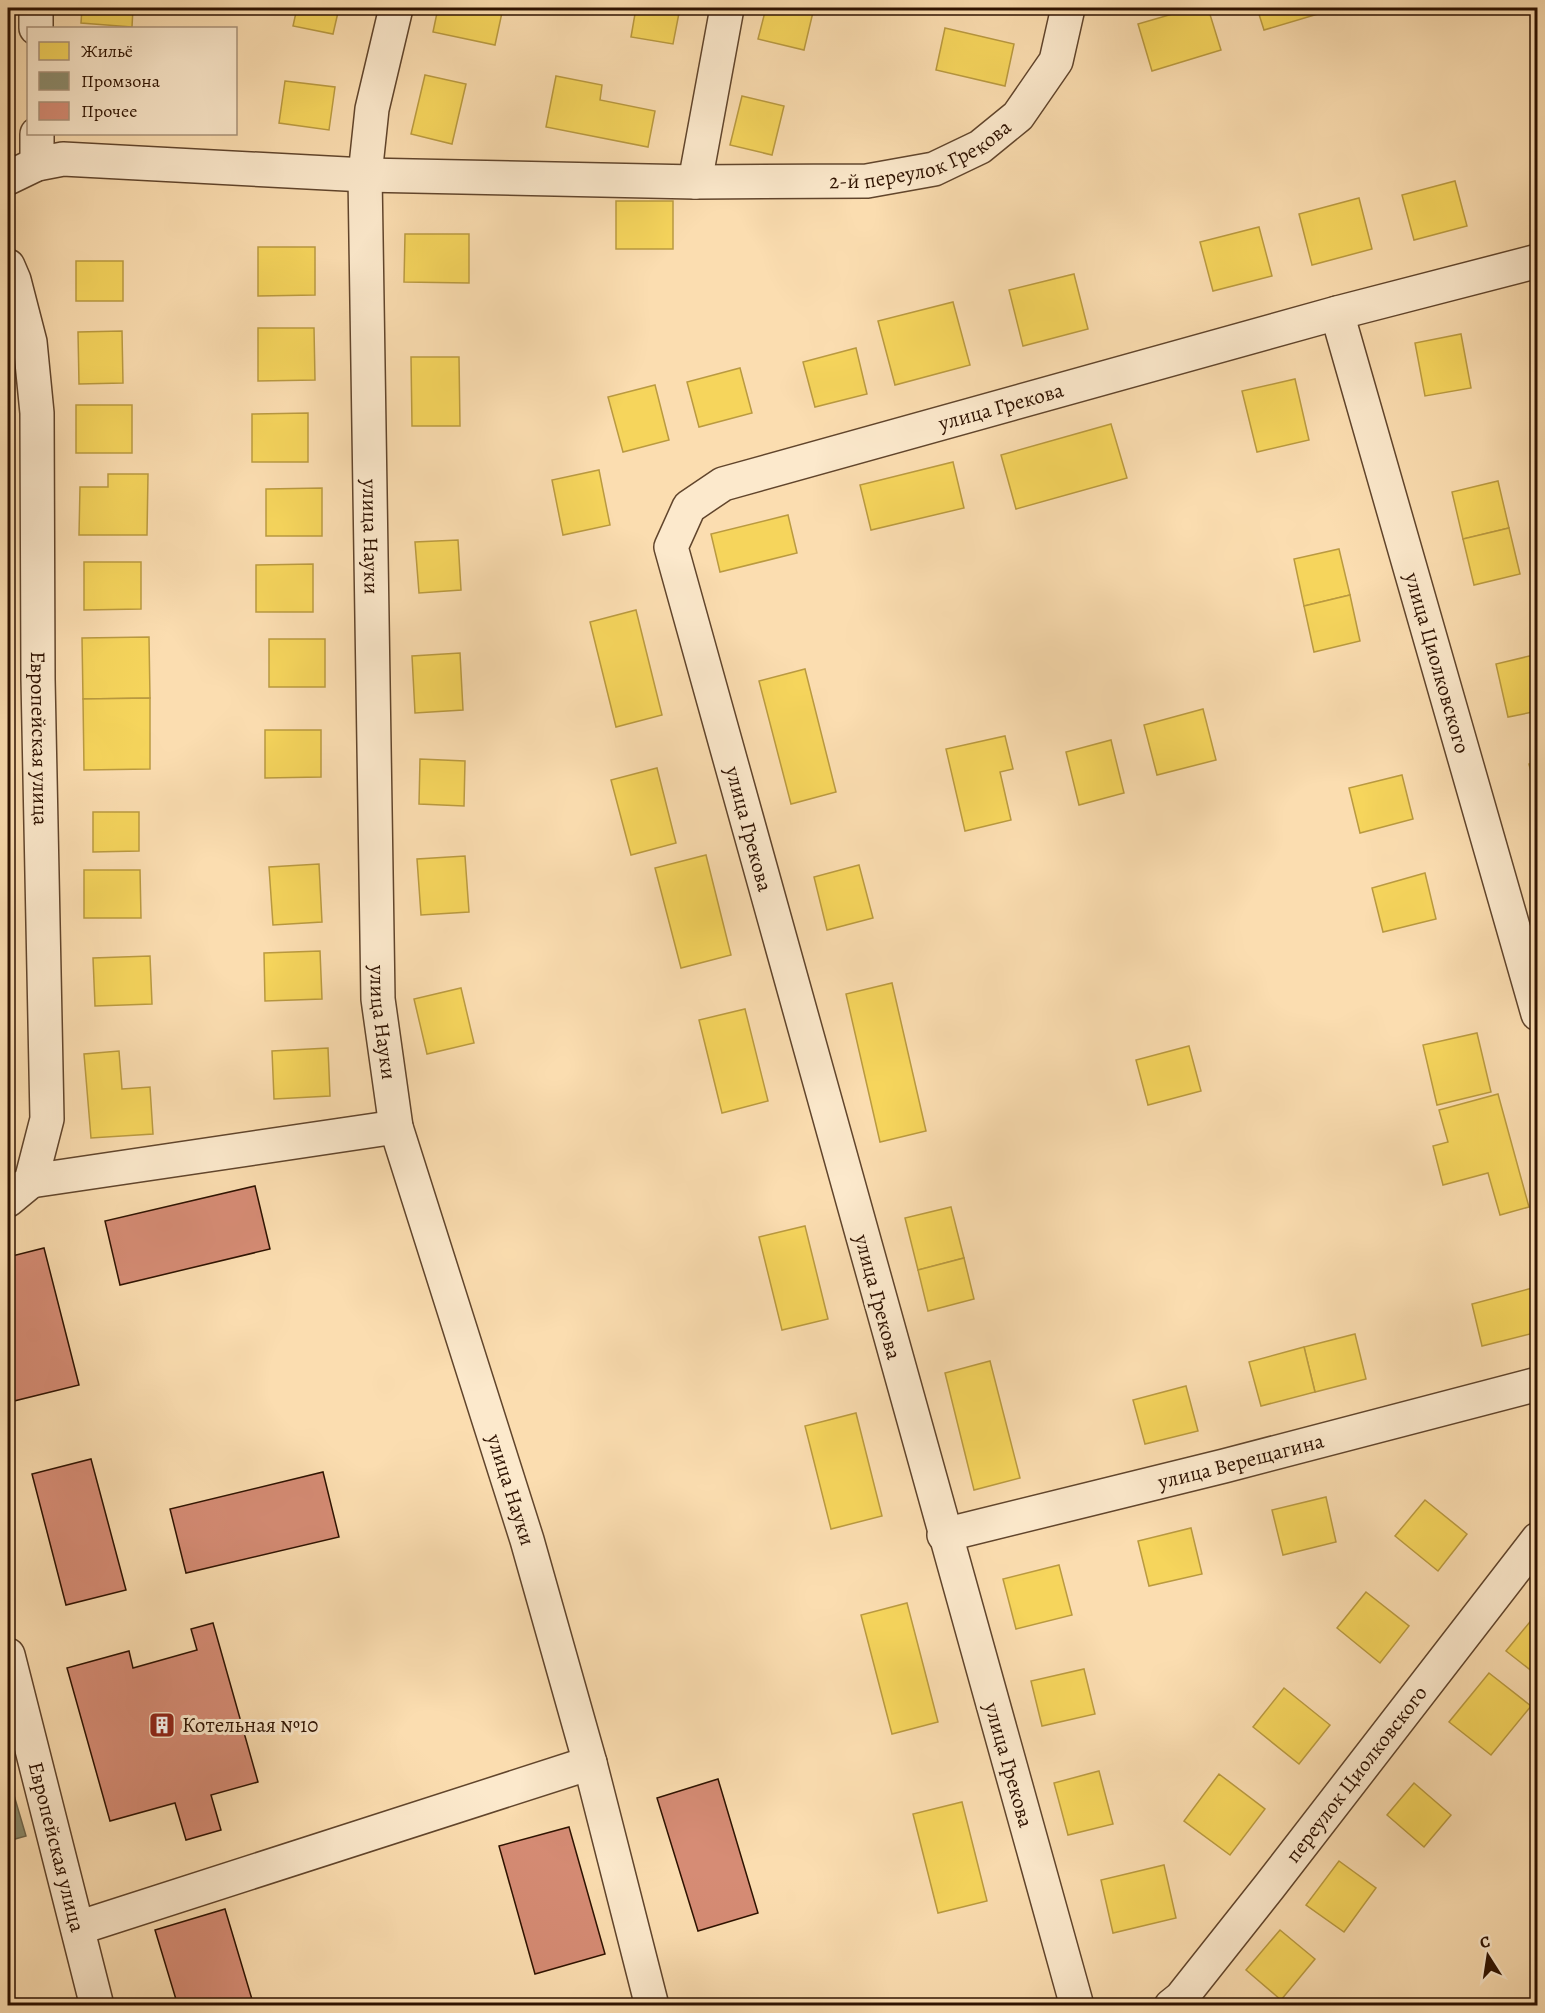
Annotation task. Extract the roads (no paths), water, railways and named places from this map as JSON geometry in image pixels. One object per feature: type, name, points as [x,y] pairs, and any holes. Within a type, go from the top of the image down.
[{"type":"street","points":[[36,8],[36,27]]},
{"type":"street","name":"улица Науки","points":[[396,8],[372,109],[365,175],[378,999],[396,1127],[527,1540],[590,1763],[652,2006]]},
{"type":"street","points":[[694,182],[728,8]]},
{"type":"street","name":"2-й переулок Грекова","points":[[8,178],[37,149],[63,159],[365,175],[694,182],[867,181],[934,169],[980,147],[1018,116],[1056,61],[1068,8]]},
{"type":"street","name":"улица Грекова","points":[[1077,2006],[944,1535],[671,547],[689,507],[723,484],[1337,313],[1538,261]]},
{"type":"street","name":"Европейская улица","points":[[8,266],[14,280],[30,342],[37,413],[39,691],[47,1119],[19,1191]]},
{"type":"street","name":"улица Циолковского","points":[[1337,313],[1538,1014]]},
{"type":"street","points":[[19,1191],[396,1127]]},
{"type":"street","name":"улица Верещагина","points":[[944,1535],[1224,1466],[1538,1384]]},
{"type":"street","name":"переулок Циолковского","points":[[1171,2006],[1181,1998],[1269,1887],[1538,1539]]},
{"type":"street","name":"Европейская улица","points":[[8,1655],[97,2006]]},
{"type":"street","points":[[78,1928],[590,1763]]},
{"type":"place","name":"Котельная №10","points":[[162,1725]]}]
